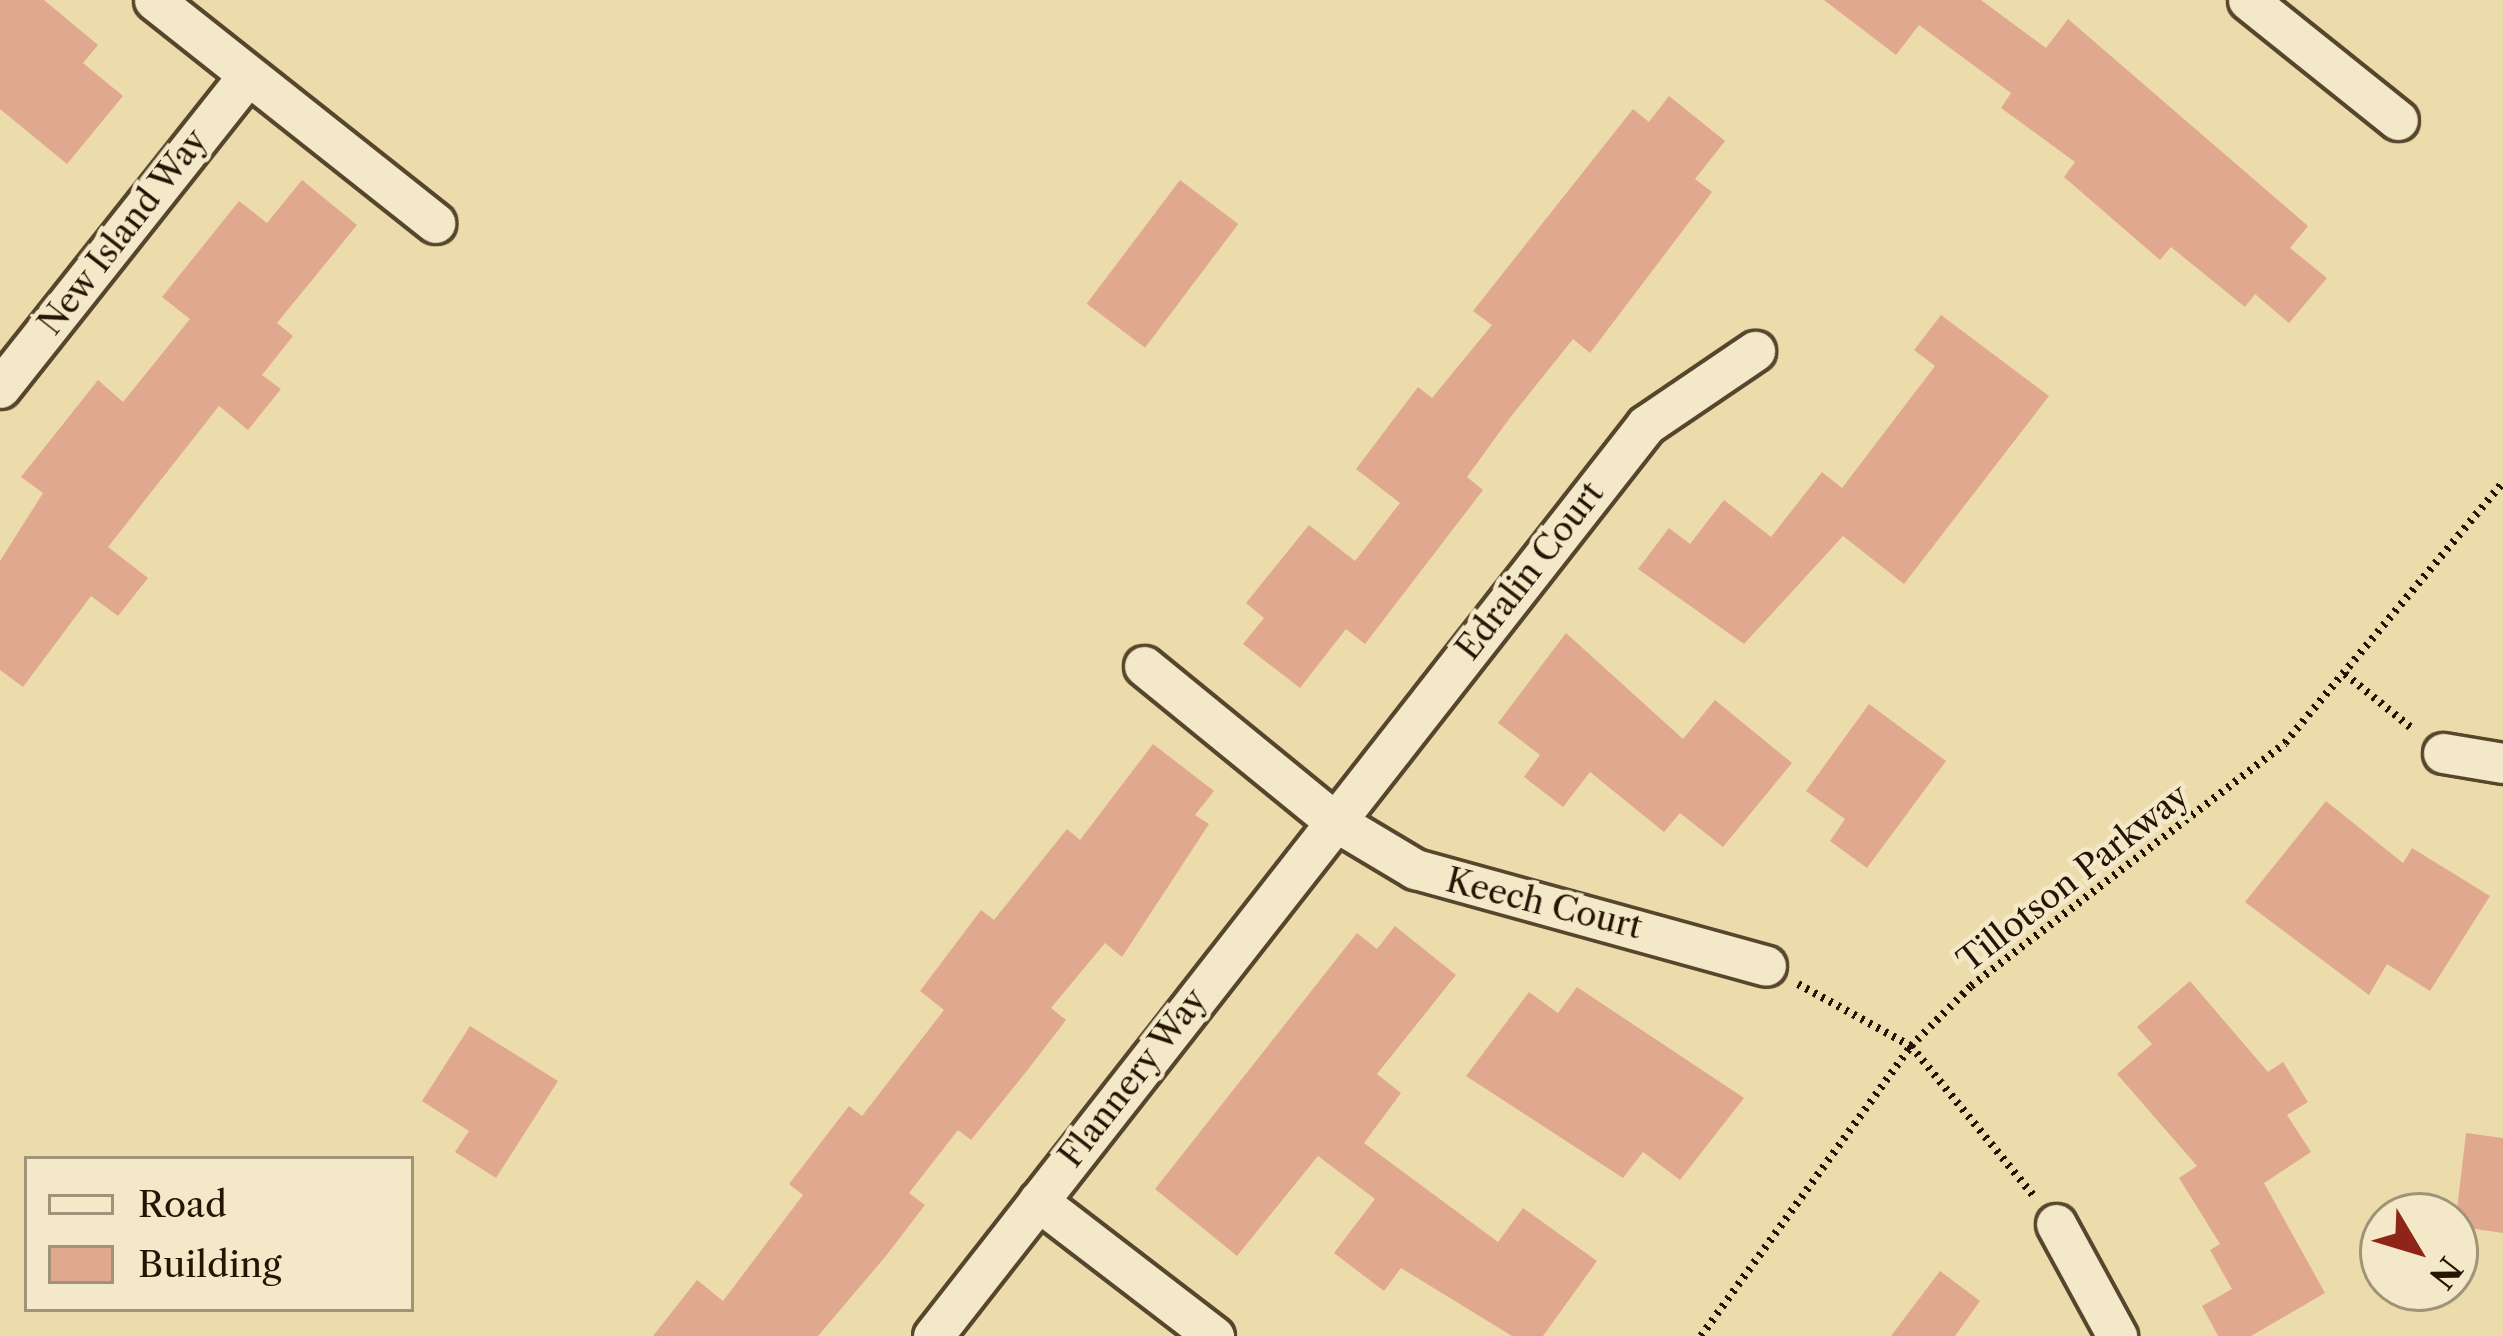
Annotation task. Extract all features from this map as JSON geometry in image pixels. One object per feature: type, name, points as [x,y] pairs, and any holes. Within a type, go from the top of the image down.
[{"type":"street","points":[[154,0],[435,223]]},
{"type":"street","points":[[2248,0],[2398,120]]},
{"type":"street","name":"New Island Way","points":[[0,388],[247,76]]},
{"type":"street","name":"Edralin Court","points":[[1333,820],[1646,425],[1755,351]]},
{"type":"street","name":"Keech Court","points":[[1144,666],[1333,820],[1463,888],[1766,966]]},
{"type":"street","points":[[2443,753],[2503,763]]},
{"type":"street","name":"Flannery Way","points":[[933,1336],[1333,820]]},
{"type":"street","points":[[1038,1201],[1214,1336]]},
{"type":"street","points":[[2056,1224],[2117,1336]]},
{"type":"path","name":"Tillotson Parkway","points":[[1700,1336],[1911,1046],[2285,743],[2503,482]]},
{"type":"path","points":[[2344,674],[2443,753]]},
{"type":"path","points":[[1766,966],[1911,1046],[2056,1224]]},
{"type":"building","points":[[0,0],[44,0],[98,45],[83,63],[123,96],[67,164],[0,109]]},
{"type":"building","points":[[1824,0],[1981,0],[2046,48],[2068,19],[2308,226],[2290,248],[2327,278],[2289,323],[2255,294],[2245,307],[2171,247],[2160,260],[2064,177],[2075,162],[2001,108],[2011,93],[1919,25],[1896,55]]},
{"type":"building","points":[[1669,96],[1725,141],[1695,179],[1712,192],[1590,353],[1573,339],[1509,419],[1467,477],[1483,490],[1365,644],[1346,629],[1300,688],[1243,644],[1264,618],[1246,603],[1309,525],[1355,561],[1400,503],[1356,469],[1418,387],[1432,398],[1492,325],[1473,311],[1633,109],[1649,122]]},
{"type":"building","points":[[302,180],[357,225],[277,323],[293,336],[262,375],[281,389],[248,430],[219,406],[108,547],[148,578],[118,616],[91,596],[23,687],[0,670],[0,561],[43,493],[21,477],[98,380],[123,402],[190,319],[162,297],[239,201],[267,223]]},
{"type":"building","points":[[1180,180],[1238,224],[1145,348],[1087,304]]},
{"type":"building","points":[[1941,315],[2049,396],[1904,584],[1843,536],[1744,644],[1638,569],[1669,528],[1690,544],[1724,500],[1771,537],[1822,472],[1842,488],[1935,366],[1914,350]]},
{"type":"building","points":[[1566,633],[1683,739],[1715,700],[1792,763],[1723,847],[1680,813],[1664,832],[1590,772],[1563,807],[1524,777],[1540,755],[1498,723]]},
{"type":"building","points":[[1869,704],[1946,761],[1867,868],[1830,841],[1845,819],[1806,791]]},
{"type":"building","points":[[1153,744],[1214,791],[1195,815],[1209,824],[1122,957],[1105,943],[1051,1008],[1066,1020],[1026,1072],[971,1140],[958,1130],[909,1193],[925,1205],[885,1257],[818,1336],[653,1336],[697,1280],[723,1301],[803,1195],[789,1184],[849,1106],[862,1116],[944,1010],[920,991],[981,910],[994,920],[1067,829],[1080,840]]},
{"type":"building","points":[[2326,801],[2403,863],[2412,848],[2490,896],[2430,991],[2387,964],[2369,995],[2245,902]]},
{"type":"building","points":[[1395,926],[1456,975],[1377,1074],[1401,1093],[1364,1143],[1498,1242],[1523,1208],[1597,1261],[1543,1336],[1512,1336],[1401,1268],[1384,1291],[1334,1253],[1375,1199],[1318,1156],[1237,1256],[1155,1189],[1357,933],[1377,949]]},
{"type":"building","points":[[2190,981],[2268,1072],[2283,1062],[2308,1102],[2287,1115],[2311,1152],[2264,1183],[2325,1293],[2251,1336],[2218,1336],[2202,1306],[2232,1289],[2210,1250],[2220,1244],[2179,1178],[2197,1166],[2117,1074],[2152,1044],[2137,1027]]},
{"type":"building","points":[[1577,987],[1744,1098],[1680,1180],[1643,1152],[1623,1178],[1466,1076],[1529,992],[1558,1013]]},
{"type":"building","points":[[470,1026],[558,1081],[496,1178],[455,1152],[469,1131],[422,1101]]},
{"type":"building","points":[[2466,1133],[2503,1138],[2503,1233],[2479,1230],[2479,1192],[2459,1192]]},
{"type":"building","points":[[1940,1271],[1980,1301],[1955,1336],[1891,1336]]}]
